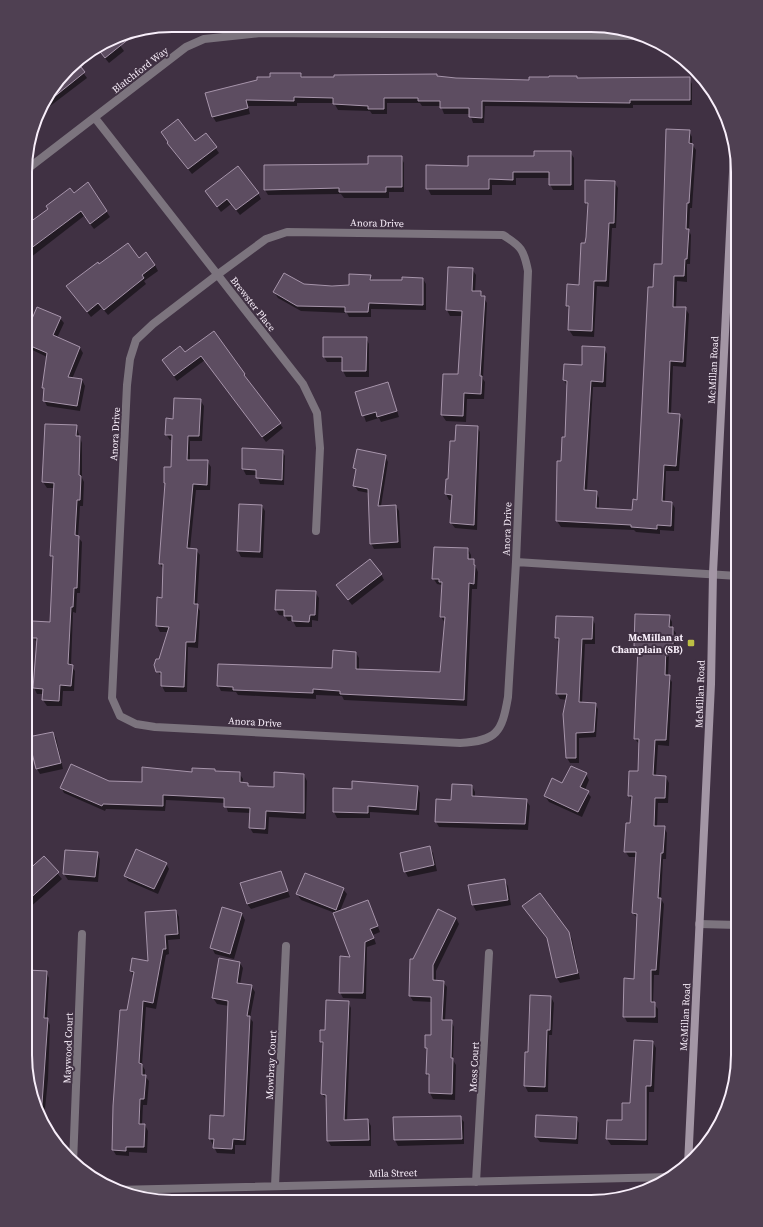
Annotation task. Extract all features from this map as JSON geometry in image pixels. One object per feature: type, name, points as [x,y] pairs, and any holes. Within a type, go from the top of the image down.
[{"type":"street","name":"Blatchford Way","points":[[32,165],[186,47],[204,39],[262,33],[622,36]]},
{"type":"street","name":"Brewster Place","points":[[95,118],[303,384],[317,413],[320,448],[316,531]]},
{"type":"street","name":"Anora Drive","points":[[287,232],[503,235],[519,244],[525,256],[528,271],[516,562],[508,697],[504,717],[496,733],[479,742],[460,743],[155,727],[136,724],[120,716],[112,698],[130,359],[136,340],[217,275],[266,239],[287,232]]},
{"type":"street","name":"McMillan Road","points":[[688,1155],[711,684],[713,573],[731,237]]},
{"type":"street","name":"Anora Drive","points":[[516,562],[731,575]]},
{"type":"street","points":[[699,924],[731,925]]},
{"type":"street","name":"Maywood Court","points":[[73,1154],[82,934]]},
{"type":"street","name":"Mowbray Court","points":[[275,1186],[286,946]]},
{"type":"street","name":"Moss Court","points":[[476,1182],[489,953]]},
{"type":"street","name":"Mila Street","points":[[134,1189],[658,1177]]},
{"type":"building","points":[[129,38],[105,58],[100,52],[110,46]]},
{"type":"building","points":[[80,67],[85,72],[54,97],[67,80]]},
{"type":"building","points":[[270,73],[301,73],[301,77],[334,77],[334,75],[437,74],[437,76],[456,78],[529,80],[529,77],[549,76],[577,76],[577,78],[690,77],[690,100],[630,100],[630,103],[482,101],[482,118],[469,117],[469,108],[440,108],[440,101],[418,101],[418,98],[384,98],[384,109],[368,109],[368,106],[333,104],[333,98],[294,97],[294,101],[246,100],[248,108],[212,117],[205,93],[257,80],[257,77],[270,77]]},
{"type":"building","points":[[178,119],[195,141],[206,133],[217,147],[188,169],[167,143],[168,142],[161,132]]},
{"type":"building","points":[[666,129],[690,130],[689,143],[693,144],[689,203],[687,203],[686,229],[689,229],[687,259],[685,259],[684,276],[674,276],[673,307],[686,307],[683,362],[670,361],[668,413],[680,414],[676,466],[664,465],[662,501],[672,502],[671,526],[657,525],[657,529],[631,527],[631,525],[556,521],[557,461],[561,461],[562,437],[565,437],[567,381],[563,380],[564,364],[582,365],[582,346],[605,347],[603,382],[591,381],[584,490],[597,491],[596,508],[632,510],[633,499],[637,500],[648,287],[653,287],[654,264],[662,264]]},
{"type":"building","points":[[534,151],[571,151],[571,185],[549,185],[549,172],[513,172],[513,180],[489,179],[489,189],[426,189],[426,165],[468,166],[468,156],[534,156]]},
{"type":"building","points":[[368,156],[402,156],[402,187],[386,187],[386,192],[339,192],[339,188],[264,190],[264,165],[368,164]]},
{"type":"building","points":[[238,166],[259,193],[236,210],[227,199],[217,207],[205,191]]},
{"type":"building","points":[[585,180],[615,181],[614,223],[609,223],[606,281],[594,281],[592,331],[568,330],[569,306],[566,306],[567,284],[579,285],[581,243],[585,243],[588,203],[585,203]]},
{"type":"building","points":[[88,182],[107,211],[90,224],[81,211],[32,248],[32,221],[48,209],[46,206],[70,188],[74,193]]},
{"type":"building","points":[[128,243],[139,258],[146,252],[155,265],[142,275],[144,278],[104,310],[98,303],[87,312],[66,286],[98,262],[99,264]]},
{"type":"building","points":[[448,267],[473,268],[472,291],[481,291],[481,296],[485,296],[480,376],[482,376],[481,394],[464,393],[463,416],[441,415],[443,374],[458,374],[462,311],[446,310]]},
{"type":"building","points":[[284,273],[304,284],[332,286],[349,285],[349,274],[371,275],[370,280],[402,280],[402,277],[423,278],[423,305],[369,303],[368,312],[345,312],[345,307],[297,306],[273,292]]},
{"type":"building","points":[[37,307],[61,317],[53,335],[80,347],[68,377],[82,379],[77,406],[43,401],[44,388],[42,388],[47,353],[32,347],[32,319]]},
{"type":"building","points":[[214,331],[245,374],[244,375],[281,423],[262,437],[201,356],[174,376],[162,360],[180,346],[185,352]]},
{"type":"building","points":[[323,337],[367,337],[366,371],[342,371],[342,357],[323,357]]},
{"type":"building","points":[[388,382],[397,411],[377,417],[376,412],[362,416],[355,392]]},
{"type":"building","points":[[174,398],[201,399],[199,436],[188,436],[187,460],[208,460],[207,485],[193,484],[187,548],[197,549],[194,604],[198,604],[195,642],[186,642],[184,687],[161,686],[161,672],[156,672],[154,665],[156,659],[159,659],[169,627],[156,626],[157,597],[162,598],[163,564],[159,564],[165,483],[164,467],[171,467],[172,435],[165,435],[166,418],[173,419]]},
{"type":"building","points":[[45,424],[77,425],[76,436],[80,436],[80,500],[77,500],[75,535],[79,536],[77,588],[74,588],[73,607],[71,607],[68,664],[73,665],[71,686],[60,685],[59,701],[42,700],[43,689],[33,688],[37,638],[32,638],[32,621],[50,622],[53,556],[50,556],[54,483],[42,482]]},
{"type":"building","points":[[456,425],[478,426],[474,525],[450,523],[452,495],[445,494],[446,479],[448,479],[450,441],[455,441]]},
{"type":"building","points":[[242,448],[283,450],[282,480],[256,478],[256,470],[242,469]]},
{"type":"building","points":[[357,449],[386,455],[378,506],[396,505],[398,542],[370,544],[368,489],[353,486],[356,469],[353,468]]},
{"type":"building","points":[[239,504],[262,505],[260,552],[237,551]]},
{"type":"building","points":[[434,547],[468,548],[468,559],[474,559],[474,584],[469,583],[464,700],[340,694],[340,691],[313,689],[313,693],[233,690],[233,687],[217,686],[218,664],[332,668],[333,650],[356,652],[356,669],[440,672],[445,617],[440,617],[442,582],[439,582],[439,579],[432,579]]},
{"type":"building","points":[[370,559],[382,574],[348,600],[336,585]]},
{"type":"building","points":[[276,590],[316,591],[315,615],[310,615],[309,622],[292,621],[292,616],[284,616],[284,610],[275,610]]},
{"type":"building","points":[[635,614],[670,615],[669,627],[673,627],[673,648],[666,647],[665,675],[670,675],[666,740],[655,740],[653,775],[666,776],[665,798],[655,798],[654,826],[665,826],[663,853],[661,853],[658,898],[661,898],[656,970],[651,970],[651,1002],[655,1002],[655,1017],[623,1017],[624,978],[634,979],[637,914],[632,913],[636,852],[624,852],[626,823],[630,823],[632,796],[628,796],[629,771],[638,771],[639,739],[634,739],[638,647],[634,646]]},
{"type":"building","points":[[556,616],[593,617],[592,639],[582,639],[579,702],[596,703],[594,732],[576,733],[576,758],[566,758],[563,714],[567,694],[556,694],[559,638],[555,638]]},
{"type":"building","points":[[53,732],[61,763],[36,769],[32,753],[32,736]]},
{"type":"building","points":[[71,764],[109,781],[142,782],[142,767],[192,772],[192,768],[240,772],[240,782],[248,783],[248,786],[274,787],[274,772],[304,774],[304,813],[266,811],[265,829],[249,828],[250,808],[224,807],[224,798],[163,795],[163,806],[103,804],[102,806],[60,788]]},
{"type":"building","points":[[571,766],[587,773],[580,787],[589,791],[578,812],[544,796],[552,778],[562,783]]},
{"type":"building","points":[[352,781],[418,786],[416,810],[368,806],[368,813],[333,812],[333,788],[352,789]]},
{"type":"building","points":[[452,784],[472,785],[472,796],[527,799],[525,824],[435,822],[436,799],[451,800]]},
{"type":"building","points":[[430,846],[434,865],[404,872],[400,853]]},
{"type":"building","points":[[136,849],[167,863],[154,889],[124,876]]},
{"type":"building","points":[[65,850],[98,852],[95,877],[63,874]]},
{"type":"building","points":[[44,856],[59,872],[32,897],[32,867]]},
{"type":"building","points":[[281,871],[288,891],[247,904],[240,883]]},
{"type":"building","points":[[305,873],[344,888],[336,910],[296,894]]},
{"type":"building","points":[[505,879],[508,900],[472,905],[468,885]]},
{"type":"building","points":[[540,893],[569,932],[578,973],[556,978],[547,938],[522,906]]},
{"type":"building","points":[[368,900],[378,926],[370,929],[374,938],[365,942],[363,993],[339,993],[340,956],[350,957],[333,913]]},
{"type":"building","points":[[222,907],[242,913],[230,954],[210,948]]},
{"type":"building","points":[[438,909],[456,918],[433,965],[433,980],[444,981],[442,1020],[452,1020],[452,1094],[429,1093],[429,1074],[426,1074],[427,1048],[425,1048],[425,1035],[431,1035],[431,997],[409,996],[410,959],[413,959]]},
{"type":"building","points":[[176,910],[178,934],[165,935],[166,949],[163,949],[153,1003],[143,1001],[139,1063],[142,1064],[142,1075],[146,1075],[144,1099],[140,1099],[139,1124],[145,1124],[144,1147],[126,1147],[126,1151],[112,1150],[113,1106],[120,1010],[127,1010],[134,972],[130,971],[132,958],[148,961],[145,912]]},
{"type":"building","points":[[219,958],[240,962],[237,983],[252,985],[247,1016],[250,1016],[244,1140],[233,1139],[232,1149],[213,1148],[214,1139],[209,1139],[210,1115],[224,1116],[228,1001],[212,998]]},
{"type":"building","points":[[32,970],[47,971],[44,1018],[48,1018],[42,1106],[33,1073]]},
{"type":"building","points":[[530,995],[551,996],[550,1030],[547,1030],[545,1087],[524,1086],[525,1052],[528,1052]]},
{"type":"building","points":[[326,1000],[349,1001],[344,1120],[368,1119],[369,1140],[327,1141],[326,1095],[321,1094],[323,1042],[320,1042],[320,1030],[325,1030]]},
{"type":"building","points":[[634,1040],[653,1041],[651,1086],[646,1086],[646,1140],[606,1139],[607,1120],[622,1120],[622,1103],[630,1103]]},
{"type":"building","points":[[536,1115],[577,1117],[576,1139],[535,1137]]},
{"type":"building","points":[[461,1116],[462,1139],[394,1140],[393,1117]]},
{"type":"place","name":"McMillan at Champlain (SB)","points":[[691,643]]}]
